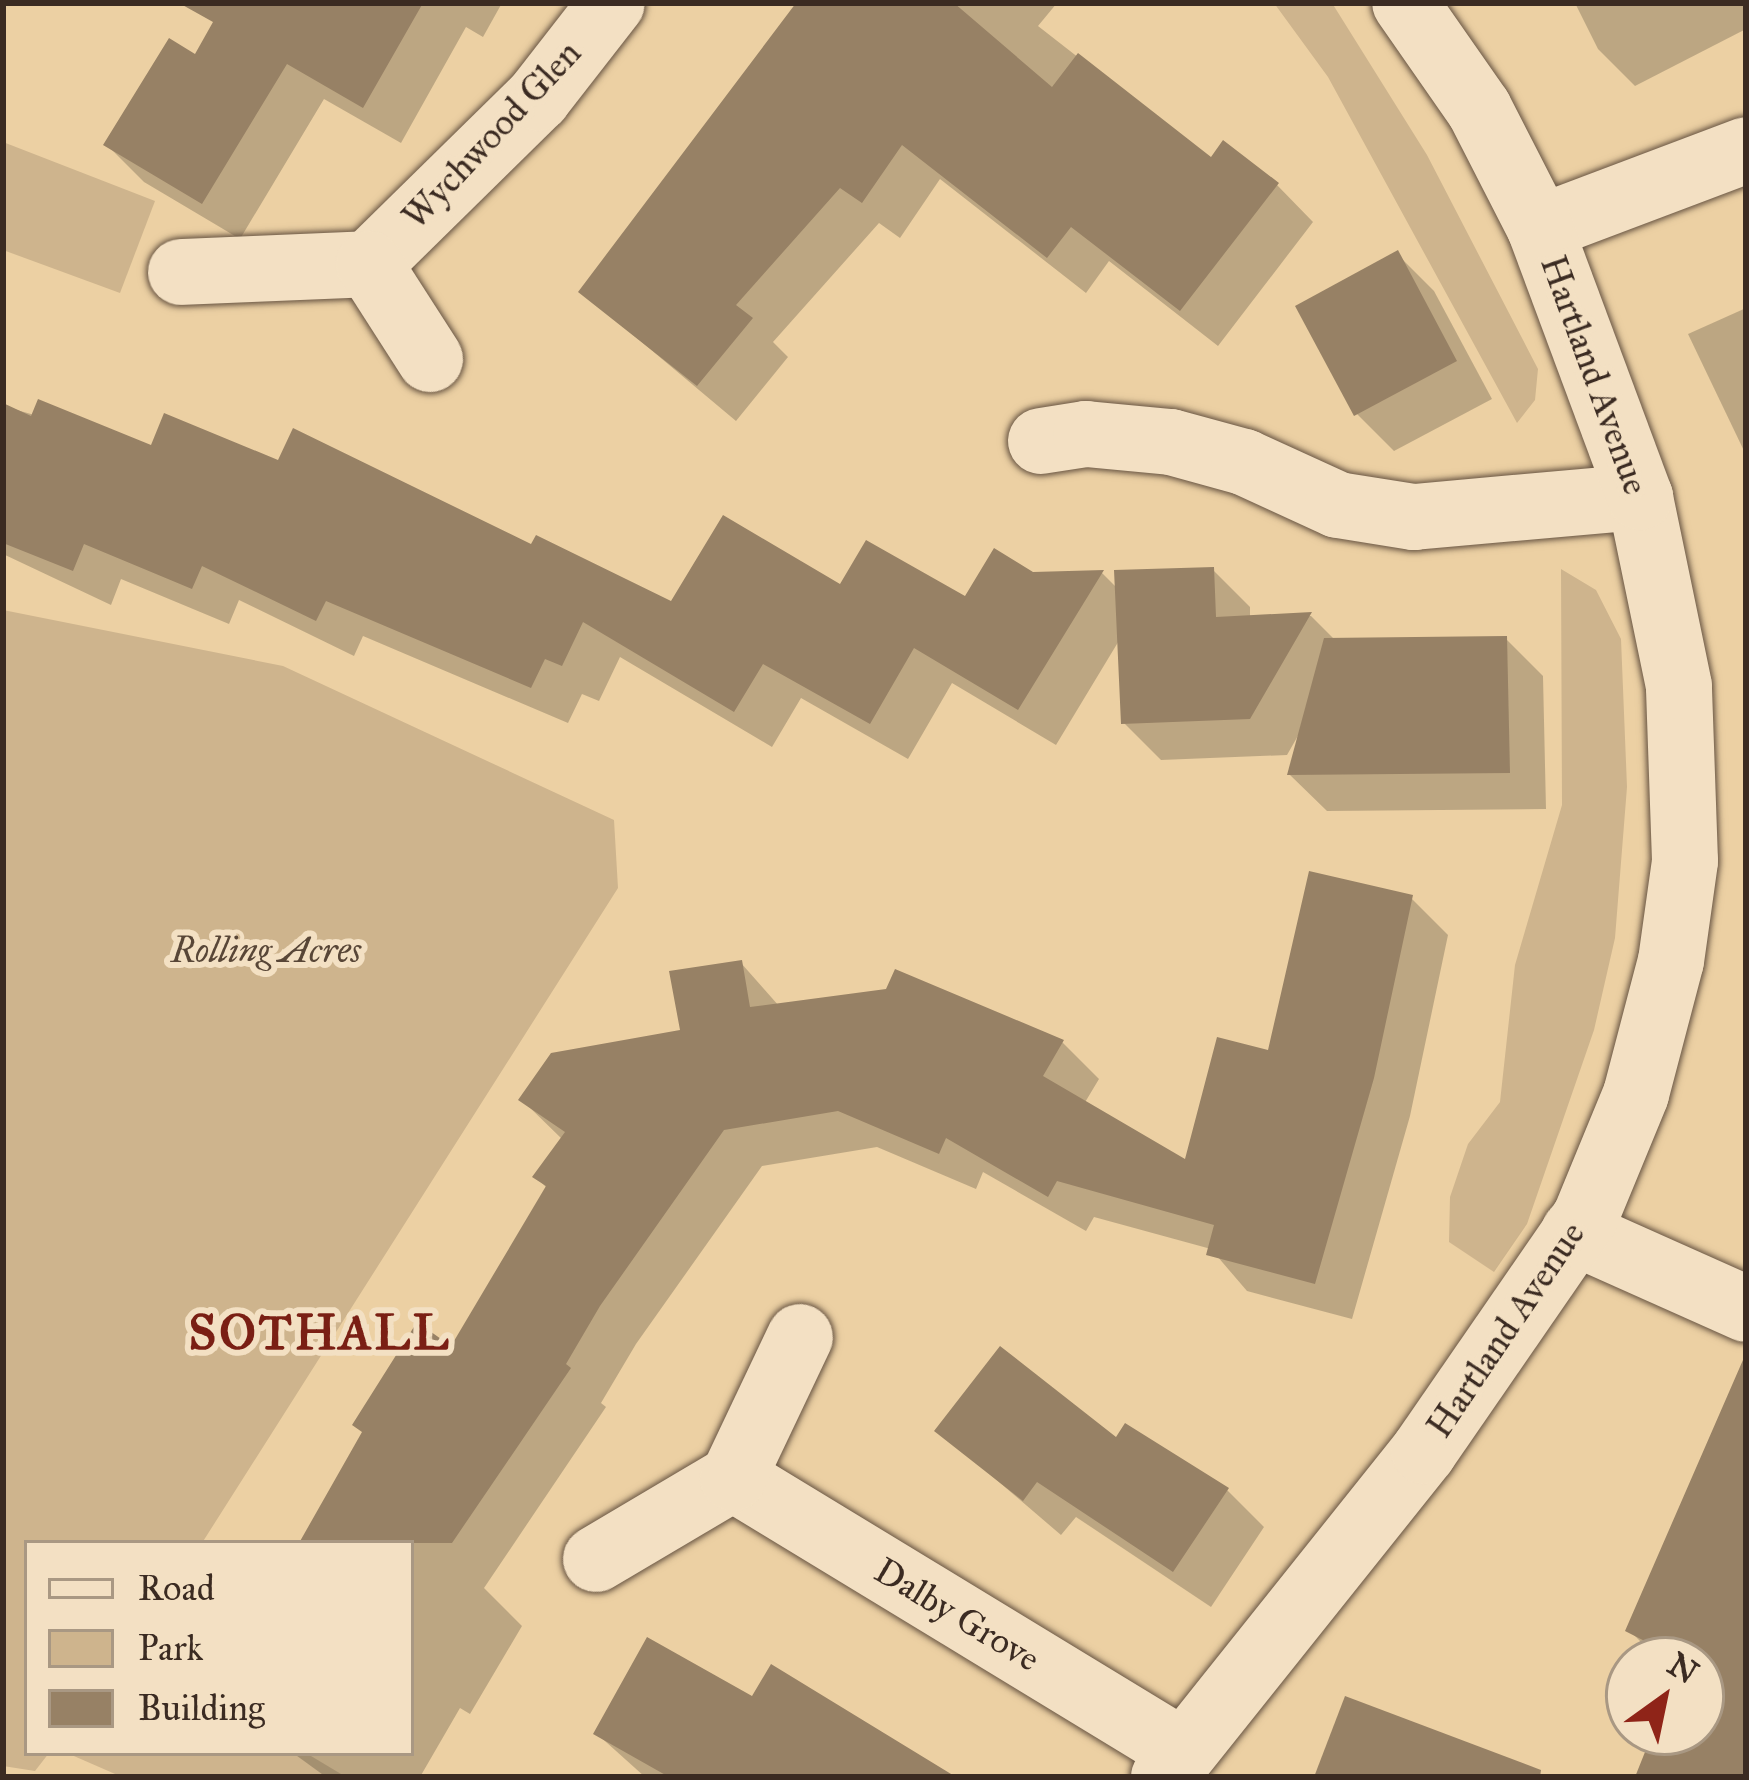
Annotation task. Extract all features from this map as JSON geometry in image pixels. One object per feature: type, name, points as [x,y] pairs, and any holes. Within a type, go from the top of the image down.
[{"type":"street","name":"Wychwood Glen","points":[[369,264],[538,98],[612,3]]},
{"type":"street","name":"Hartland Avenue","points":[[1173,1764],[1424,1451],[1516,1326],[1574,1232],[1636,1094],[1671,961],[1685,861],[1679,686],[1640,497],[1540,228],[1479,109],[1405,3]]},
{"type":"street","points":[[1540,228],[1746,150]]},
{"type":"street","points":[[181,272],[369,264],[430,359]]},
{"type":"street","points":[[1041,441],[1087,434],[1171,442],[1244,462],[1338,505],[1414,517],[1640,497]]},
{"type":"street","points":[[1574,1232],[1746,1309]]},
{"type":"street","points":[[596,1559],[733,1478],[800,1337]]},
{"type":"street","name":"Dalby Grove","points":[[733,1478],[1173,1764]]},
{"type":"green space","points":[[1274,3],[1332,3],[1427,155],[1538,369],[1535,400],[1517,423],[1328,77]]},
{"type":"green space","points":[[3,142],[155,201],[120,293],[3,250]]},
{"type":"green space","points":[[1561,569],[1596,590],[1621,639],[1627,787],[1615,938],[1594,1030],[1527,1224],[1494,1272],[1449,1242],[1450,1197],[1468,1144],[1500,1102],[1515,965],[1562,805]]},
{"type":"green space","name":"Rolling Acres","points":[[3,610],[283,666],[614,820],[618,888],[204,1540],[24,1540],[24,1756],[47,1756],[35,1771],[3,1766]]},
{"type":"green space","points":[[74,1756],[311,1756],[346,1777],[122,1777]]},
{"type":"building","points":[[179,3],[423,3],[363,108],[287,64],[202,204],[103,145],[169,38],[195,54],[213,22]]},
{"type":"building","points":[[796,3],[954,3],[1052,87],[1078,53],[1211,157],[1223,140],[1279,183],[1180,311],[1071,227],[1047,258],[902,145],[862,203],[840,188],[736,305],[753,318],[697,386],[578,292]]},
{"type":"building","points":[[1398,250],[1457,361],[1354,416],[1295,306]]},
{"type":"building","points":[[38,399],[151,445],[164,413],[278,460],[293,428],[531,544],[536,535],[671,601],[723,515],[840,584],[866,540],[965,596],[994,548],[1033,572],[1104,570],[1018,710],[914,648],[870,724],[763,664],[734,712],[583,622],[562,666],[545,659],[531,688],[326,601],[316,621],[202,566],[192,589],[84,544],[73,571],[3,543],[3,403],[31,416]]},
{"type":"building","points":[[1214,567],[1216,617],[1312,612],[1250,719],[1121,724],[1114,570]]},
{"type":"building","points":[[1507,636],[1510,773],[1287,775],[1324,638]]},
{"type":"building","points":[[1309,871],[1413,895],[1374,1078],[1315,1284],[1206,1255],[1214,1225],[1057,1181],[1048,1197],[946,1138],[939,1154],[838,1111],[724,1130],[600,1306],[566,1364],[571,1368],[452,1543],[301,1540],[362,1432],[352,1425],[417,1322],[451,1346],[546,1186],[532,1177],[565,1132],[518,1100],[551,1053],[680,1030],[669,971],[742,960],[750,1007],[886,989],[895,969],[1064,1040],[1043,1076],[1185,1159],[1217,1037],[1268,1050]]},
{"type":"building","points":[[1000,1346],[1116,1437],[1125,1423],[1229,1488],[1173,1572],[1037,1482],[1023,1501],[934,1431]]},
{"type":"building","points":[[1746,1353],[1746,1777],[1635,1777],[1643,1756],[1725,1756],[1725,1636],[1635,1636],[1625,1631]]},
{"type":"building","points":[[647,1637],[752,1696],[771,1664],[956,1777],[669,1777],[593,1734]]},
{"type":"building","points":[[1345,1696],[1541,1770],[1540,1777],[1314,1777]]},
{"type":"district","name":"SOTHALL","points":[[320,1333]]}]
